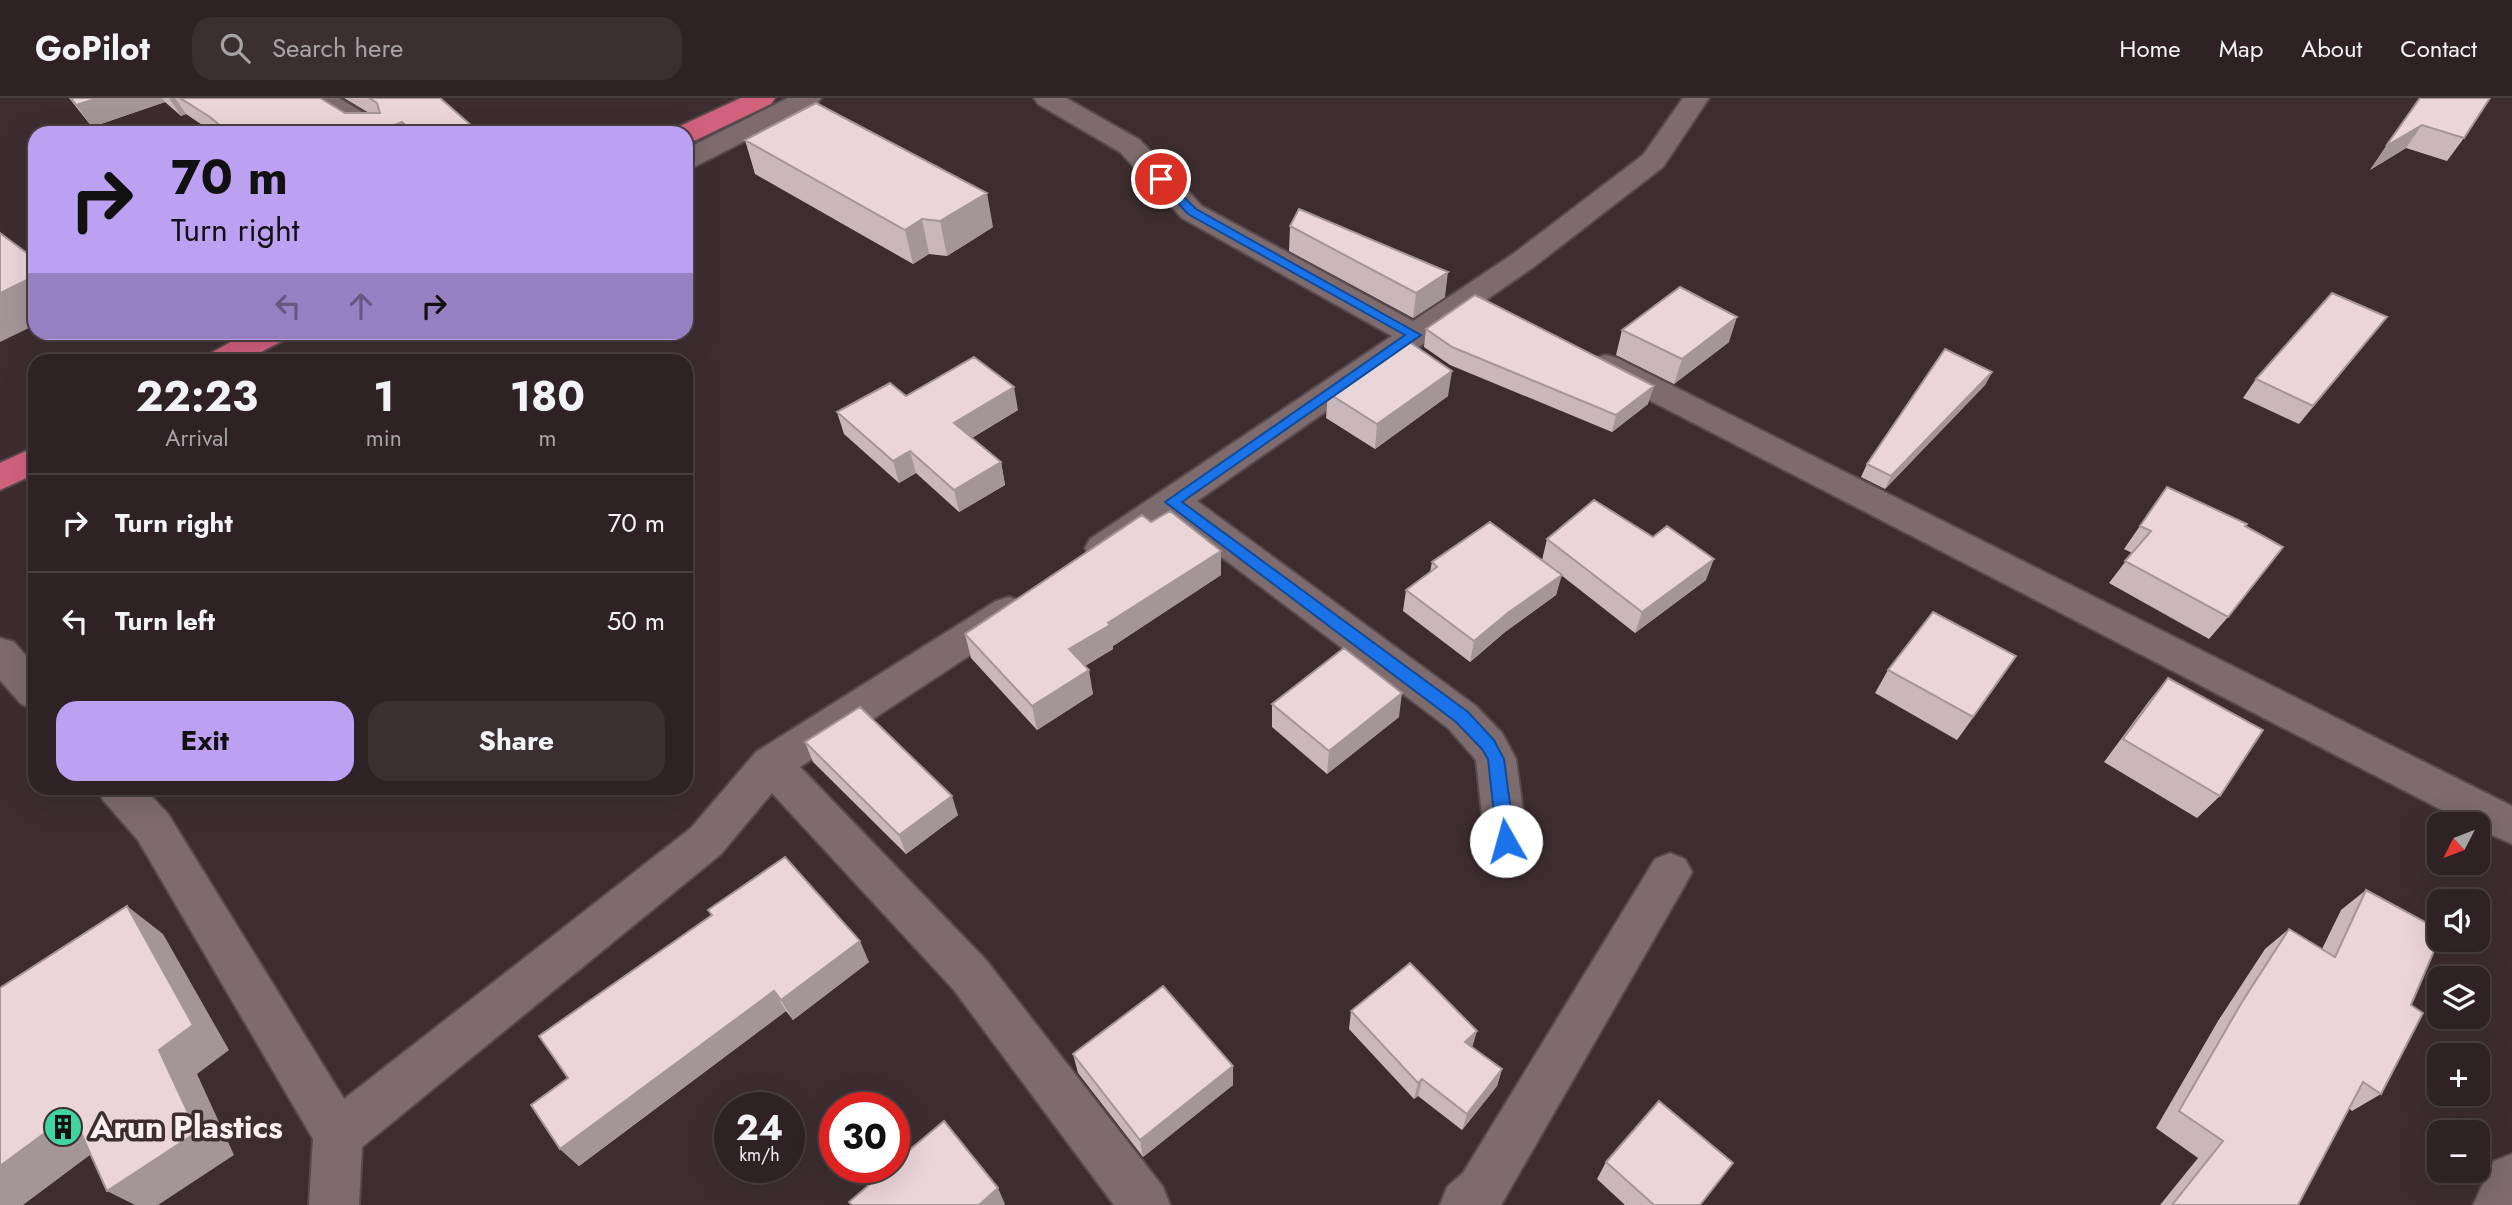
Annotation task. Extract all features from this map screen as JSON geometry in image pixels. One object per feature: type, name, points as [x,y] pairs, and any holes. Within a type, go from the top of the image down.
[{"type":"highway","points":[[693,131],[762,98]]},
{"type":"highway","points":[[233,354],[260,340]]},
{"type":"highway","points":[[0,478],[28,463]]},
{"type":"street","points":[[321,98],[366,126]]},
{"type":"street","points":[[693,156],[808,98]]},
{"type":"street","points":[[1047,98],[1130,146],[1192,212],[1414,335]]},
{"type":"street","points":[[1070,570],[1471,296],[1653,161],[1696,98]]},
{"type":"street","points":[[1471,296],[1508,315]]},
{"type":"street","points":[[1582,353],[2512,826]]},
{"type":"street","points":[[1172,502],[1462,717],[1488,745],[1496,759],[1506,841]]},
{"type":"street","points":[[338,1135],[706,841],[771,764],[1036,593]]},
{"type":"street","points":[[0,653],[28,685]]},
{"type":"street","points":[[771,764],[970,975],[1146,1205]]},
{"type":"street","points":[[124,795],[153,827],[338,1135],[334,1205]]},
{"type":"street","points":[[1465,1205],[1480,1191],[1670,872]]},
{"type":"street","points":[[2498,1205],[2512,1179]]},
{"type":"building","points":[[71,98],[98,98],[76,105]]},
{"type":"building","points":[[180,98],[320,98],[345,113],[380,113],[377,103],[369,98],[440,98],[472,126],[406,126],[402,122],[393,126],[221,126]]},
{"type":"building","points":[[2420,98],[2490,98],[2464,138],[2422,125],[2386,146]]},
{"type":"building","points":[[816,103],[987,193],[940,221],[922,219],[905,230],[745,140]]},
{"type":"building","points":[[1299,209],[1448,272],[1416,293],[1290,226]]},
{"type":"building","points":[[0,233],[28,254],[28,279],[0,293]]},
{"type":"building","points":[[1680,287],[1737,317],[1682,359],[1622,330]]},
{"type":"building","points":[[2332,293],[2387,317],[2313,406],[2256,379]]},
{"type":"building","points":[[1475,295],[1654,386],[1616,415],[1452,347],[1426,329]]},
{"type":"building","points":[[1405,339],[1452,371],[1377,424],[1328,393]]},
{"type":"building","points":[[1945,349],[1992,372],[1891,476],[1867,464]]},
{"type":"building","points":[[974,357],[1014,387],[954,423],[1001,462],[954,490],[910,451],[893,461],[837,412],[890,383],[906,396]]},
{"type":"building","points":[[2167,487],[2247,524],[2245,526],[2283,547],[2228,617],[2125,561],[2151,531],[2140,526]]},
{"type":"building","points":[[1594,500],[1653,537],[1667,526],[1714,559],[1642,612],[1547,539]]},
{"type":"building","points":[[1170,511],[1221,551],[1069,649],[1089,670],[1032,706],[965,634],[1142,515],[1151,522]]},
{"type":"building","points":[[1490,522],[1562,575],[1509,612],[1474,641],[1406,590],[1437,567],[1432,562]]},
{"type":"building","points":[[1933,612],[2016,656],[1973,717],[1888,670]]},
{"type":"building","points":[[1344,648],[1402,693],[1329,751],[1272,704]]},
{"type":"building","points":[[2168,678],[2263,730],[2220,796],[2123,739]]},
{"type":"building","points":[[860,707],[952,796],[899,835],[805,742]]},
{"type":"building","points":[[785,857],[860,941],[781,1000],[774,991],[560,1149],[531,1105],[568,1078],[539,1036],[712,915],[708,910]]},
{"type":"building","points":[[2366,890],[2427,923],[2427,952],[2434,952],[2411,1005],[2423,1013],[2381,1094],[2363,1082],[2298,1205],[2172,1205],[2223,1141],[2179,1111],[2242,1002],[2289,929],[2335,957]]},
{"type":"building","name":"Arun Plastics","points":[[127,906],[193,1025],[159,1050],[197,1132],[107,1191],[72,1113],[0,1166],[0,988]]},
{"type":"building","points":[[1410,963],[1477,1031],[1465,1042],[1502,1069],[1467,1114],[1422,1079],[1418,1083],[1351,1011]]},
{"type":"building","points":[[1163,986],[1233,1066],[1140,1140],[1073,1054]]},
{"type":"building","points":[[1659,1101],[1733,1163],[1700,1205],[1654,1205],[1606,1162]]},
{"type":"building","points":[[944,1121],[998,1188],[979,1205],[852,1205],[849,1202],[871,1183],[910,1183],[910,1150]]},
{"type":"place","name":"Arun Plastics","points":[[63,1127]]},
{"type":"route","points":[[1161,179],[1192,212],[1414,335],[1172,502],[1462,717],[1488,745],[1496,759],[1506,841]]}]
